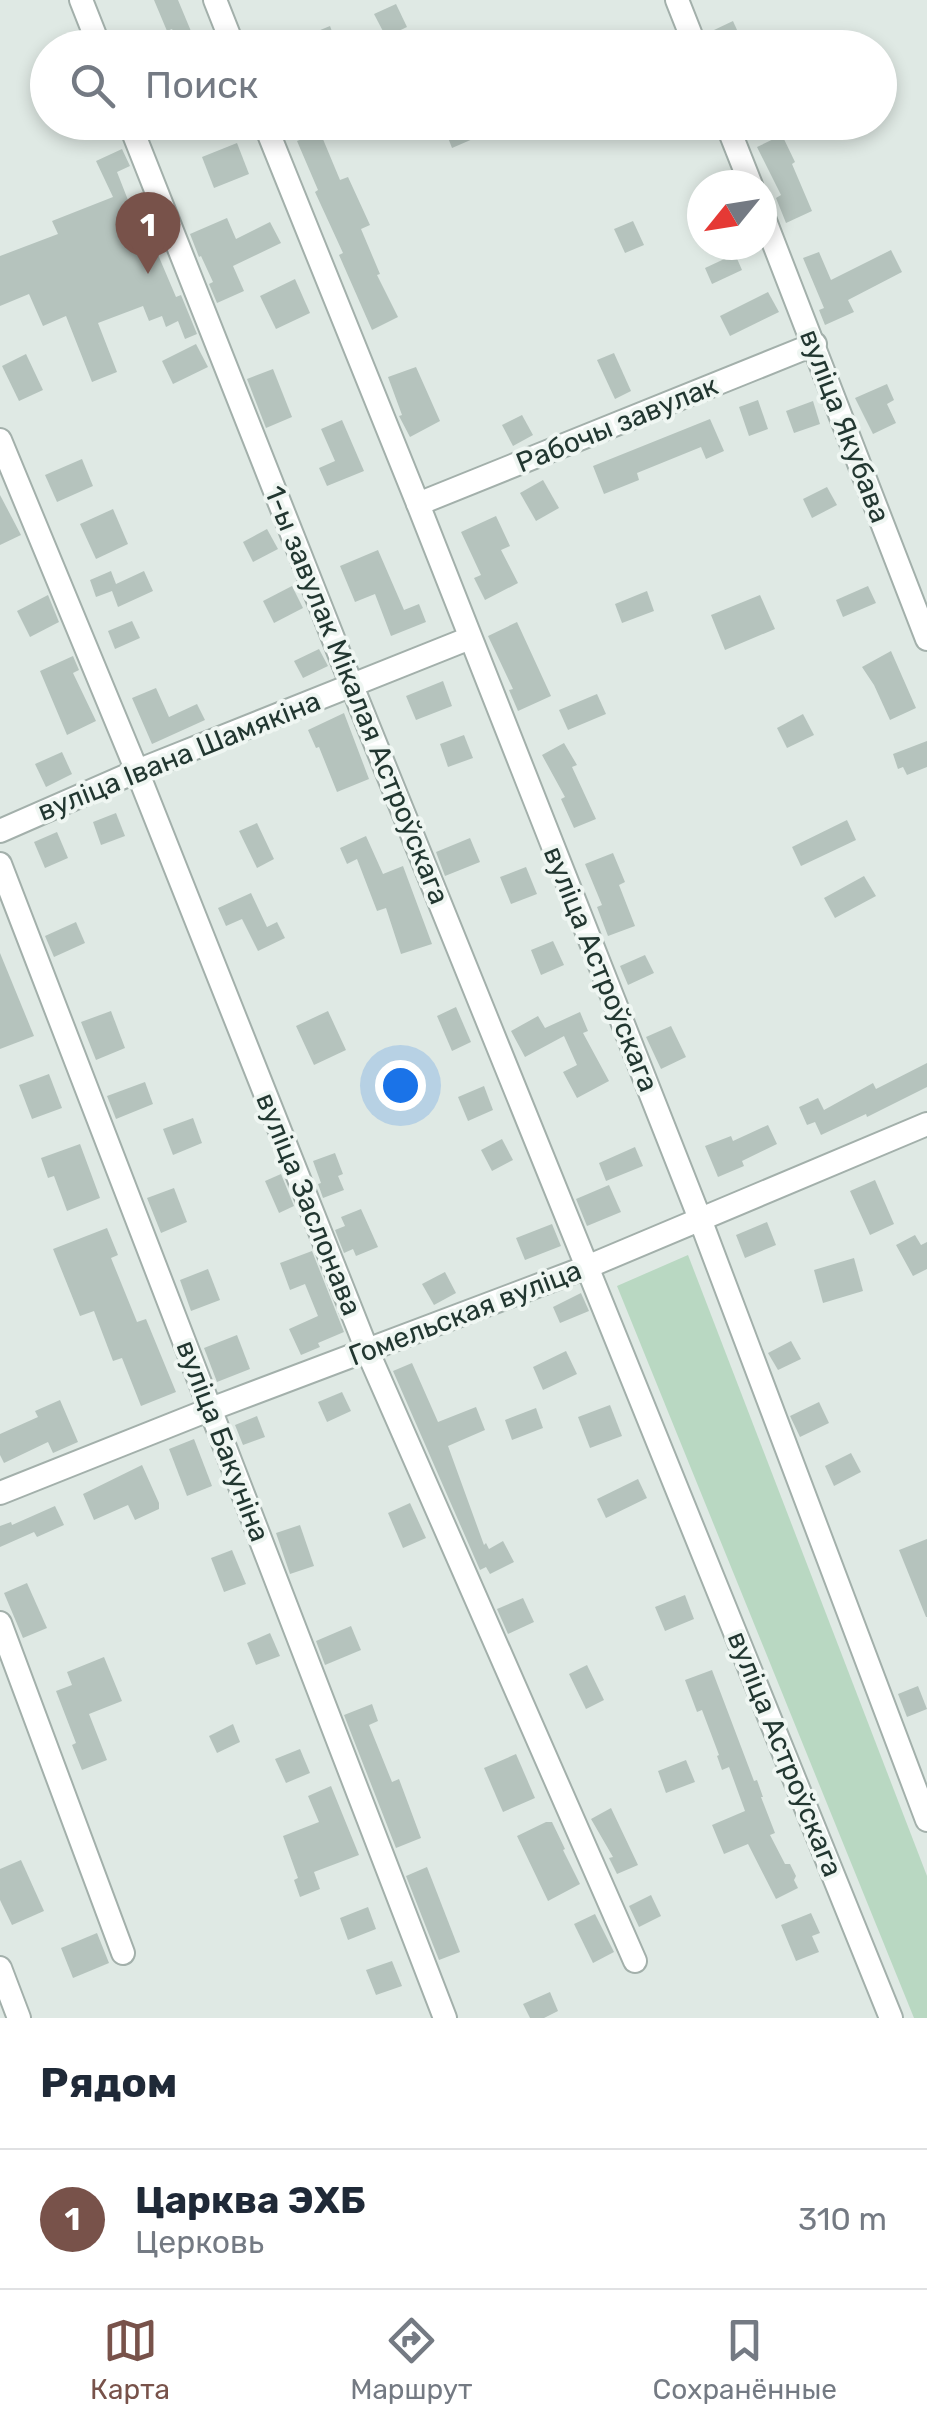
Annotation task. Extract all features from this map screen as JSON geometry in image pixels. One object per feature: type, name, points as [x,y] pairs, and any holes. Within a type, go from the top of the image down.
[{"type":"street","points":[[82,0],[93,30]]},
{"type":"street","points":[[215,0],[227,30]]},
{"type":"street","points":[[684,2],[691,30]]},
{"type":"street","name":"1-ы завулак Мікалая Астроўскага","points":[[136,140],[587,1267]]},
{"type":"street","name":"вуліца Астроўскага","points":[[271,140],[700,1220],[927,1820]]},
{"type":"street","points":[[733,140],[745,170]]},
{"type":"street","name":"вуліца Якубава","points":[[777,250],[927,640]]},
{"type":"street","name":"Рабочы завулак","points":[[418,504],[815,344]]},
{"type":"street","name":"вуліца Заслонава","points":[[0,440],[137,771],[367,1350],[635,1961]]},
{"type":"street","name":"вуліца Івана Шамякіна","points":[[0,831],[137,771],[470,638]]},
{"type":"street","name":"вуліца Бакуніна","points":[[0,864],[445,2018]]},
{"type":"street","name":"Гомельская вуліца","points":[[0,1493],[211,1408],[587,1267],[927,1124]]},
{"type":"street","name":"вуліца Астроўскага","points":[[587,1267],[891,2018]]},
{"type":"street","points":[[0,1624],[123,1953]]},
{"type":"street","points":[[0,1968],[18,2018]]},
{"type":"green space","points":[[688,1255],[927,1876],[927,2018],[914,2018],[617,1286]]},
{"type":"building","points":[[154,0],[178,0],[190,30],[167,30]]},
{"type":"building","points":[[396,4],[407,27],[382,30],[374,14]]},
{"type":"building","points":[[733,21],[737,30],[714,30]]},
{"type":"building","points":[[323,140],[340,180],[348,177],[370,225],[361,229],[380,274],[377,275],[398,317],[372,330],[339,255],[343,253],[297,141]]},
{"type":"building","points":[[449,140],[470,140],[452,148]]},
{"type":"building","points":[[772,140],[784,140],[812,211],[786,223],[777,200],[781,195],[777,170],[768,170],[757,147]]},
{"type":"building","points":[[237,143],[249,174],[214,188],[202,157]]},
{"type":"building","points":[[122,149],[130,166],[117,172],[146,246],[153,243],[197,334],[185,339],[178,321],[166,327],[162,316],[149,321],[143,306],[98,323],[117,372],[92,382],[66,316],[43,326],[29,294],[0,306],[0,256],[58,234],[52,221],[113,197],[96,161]]},
{"type":"building","points":[[227,218],[236,239],[270,222],[281,243],[233,266],[244,291],[217,303],[209,284],[213,282],[190,234]]},
{"type":"building","points":[[633,221],[644,245],[625,253],[614,229]]},
{"type":"building","points":[[891,250],[902,272],[848,300],[854,312],[825,325],[819,310],[824,308],[803,258],[819,252],[831,280]]},
{"type":"building","points":[[722,260],[738,260],[742,270],[712,284],[705,268]]},
{"type":"building","points":[[295,279],[310,313],[276,329],[260,296]]},
{"type":"building","points":[[768,292],[779,312],[730,336],[720,316]]},
{"type":"building","points":[[196,344],[208,367],[173,384],[162,361]]},
{"type":"building","points":[[614,353],[631,391],[615,399],[597,360]]},
{"type":"building","points":[[26,354],[43,390],[19,401],[2,366]]},
{"type":"building","points":[[416,367],[440,421],[410,437],[399,416],[402,415],[388,377]]},
{"type":"building","points":[[273,369],[292,417],[266,428],[247,379]]},
{"type":"building","points":[[887,384],[894,400],[887,404],[896,423],[873,434],[855,398]]},
{"type":"building","points":[[758,400],[768,429],[749,436],[739,407]]},
{"type":"building","points":[[813,401],[820,424],[794,433],[786,411]]},
{"type":"building","points":[[522,415],[533,435],[513,446],[502,425]]},
{"type":"building","points":[[710,419],[724,451],[706,459],[701,447],[637,473],[639,480],[604,494],[593,466]]},
{"type":"building","points":[[342,420],[364,471],[327,486],[319,468],[335,461],[321,429]]},
{"type":"building","points":[[82,459],[93,486],[57,502],[45,475]]},
{"type":"building","points":[[543,480],[559,508],[536,521],[520,493]]},
{"type":"building","points":[[827,487],[837,505],[812,518],[803,499]]},
{"type":"building","points":[[0,495],[21,535],[0,545]]},
{"type":"building","points":[[113,509],[128,544],[96,559],[80,524]]},
{"type":"building","points":[[496,516],[510,546],[501,550],[518,583],[485,600],[474,578],[481,575],[461,532]]},
{"type":"building","points":[[267,529],[278,549],[253,562],[243,542]]},
{"type":"building","points":[[378,550],[404,610],[419,604],[426,622],[391,636],[375,594],[355,602],[340,566]]},
{"type":"building","points":[[111,571],[116,584],[144,571],[153,591],[118,607],[112,591],[96,597],[90,580]]},
{"type":"building","points":[[292,586],[303,608],[274,623],[263,601]]},
{"type":"building","points":[[868,586],[876,603],[843,617],[836,600]]},
{"type":"building","points":[[647,591],[654,611],[622,623],[615,604]]},
{"type":"building","points":[[48,595],[59,622],[30,637],[17,611]]},
{"type":"building","points":[[760,595],[775,629],[725,650],[711,615]]},
{"type":"building","points":[[132,621],[140,638],[115,649],[108,631]]},
{"type":"building","points":[[517,622],[551,696],[518,711],[509,690],[513,689],[488,636]]},
{"type":"building","points":[[319,649],[328,666],[303,678],[294,661]]},
{"type":"building","points":[[891,651],[916,708],[890,720],[862,667]]},
{"type":"building","points":[[73,656],[79,670],[73,673],[96,721],[67,735],[40,671]]},
{"type":"building","points":[[443,681],[452,706],[416,720],[406,696]]},
{"type":"building","points":[[156,688],[169,717],[197,704],[205,720],[152,744],[132,698]]},
{"type":"building","points":[[597,694],[606,714],[568,730],[559,710]]},
{"type":"building","points":[[344,713],[369,779],[337,792],[308,730]]},
{"type":"building","points":[[803,714],[814,735],[787,748],[777,728]]},
{"type":"building","points":[[464,735],[473,758],[448,767],[440,744]]},
{"type":"building","points":[[927,741],[927,767],[907,775],[903,767],[898,769],[893,754]]},
{"type":"building","points":[[564,743],[577,765],[572,767],[596,819],[574,828],[561,799],[565,797],[542,755]]},
{"type":"building","points":[[62,752],[72,774],[46,787],[35,764]]},
{"type":"building","points":[[116,813],[125,836],[101,845],[93,822]]},
{"type":"building","points":[[847,820],[856,840],[801,866],[792,847]]},
{"type":"building","points":[[257,823],[274,859],[257,868],[239,831]]},
{"type":"building","points":[[57,832],[68,858],[45,868],[34,842]]},
{"type":"building","points":[[366,836],[383,874],[403,866],[432,944],[401,954],[386,908],[377,911],[357,859],[347,864],[340,848]]},
{"type":"building","points":[[470,838],[480,862],[445,876],[436,852]]},
{"type":"building","points":[[613,853],[625,882],[619,885],[635,926],[608,936],[597,907],[602,905],[585,864]]},
{"type":"building","points":[[526,867],[537,894],[511,904],[500,877]]},
{"type":"building","points":[[864,876],[876,896],[835,918],[824,898]]},
{"type":"building","points":[[251,893],[267,927],[277,922],[285,938],[258,951],[242,919],[226,926],[218,908]]},
{"type":"building","points":[[76,922],[85,943],[54,957],[45,936]]},
{"type":"building","points":[[553,941],[564,965],[541,975],[531,950]]},
{"type":"building","points":[[0,953],[34,1036],[0,1049]]},
{"type":"building","points":[[645,955],[654,973],[628,985],[620,966]]},
{"type":"building","points":[[456,1007],[471,1042],[452,1051],[437,1016]]},
{"type":"building","points":[[111,1011],[125,1048],[96,1060],[81,1022]]},
{"type":"building","points":[[328,1011],[346,1050],[314,1065],[296,1026]]},
{"type":"building","points":[[580,1012],[588,1031],[583,1033],[609,1081],[577,1098],[563,1072],[577,1065],[564,1036],[525,1057],[511,1031],[538,1016],[545,1028]]},
{"type":"building","points":[[671,1026],[686,1057],[661,1069],[646,1037]]},
{"type":"building","points":[[927,1063],[927,1087],[821,1135],[815,1122],[807,1125],[799,1107],[818,1098],[824,1110],[873,1083],[876,1089]]},
{"type":"building","points":[[49,1074],[62,1108],[32,1119],[19,1085]]},
{"type":"building","points":[[145,1082],[153,1104],[116,1119],[107,1096]]},
{"type":"building","points":[[484,1086],[493,1110],[468,1121],[458,1097]]},
{"type":"building","points":[[193,1118],[202,1143],[173,1155],[163,1129]]},
{"type":"building","points":[[768,1125],[777,1144],[742,1161],[744,1166],[718,1177],[705,1146],[731,1136],[733,1141]]},
{"type":"building","points":[[502,1139],[513,1160],[492,1171],[481,1150]]},
{"type":"building","points":[[80,1144],[100,1198],[67,1211],[54,1176],[48,1178],[41,1158]]},
{"type":"building","points":[[635,1147],[643,1166],[606,1181],[599,1163]]},
{"type":"building","points":[[335,1153],[344,1190],[323,1198],[313,1161]]},
{"type":"building","points":[[281,1174],[294,1206],[279,1213],[265,1181]]},
{"type":"building","points":[[875,1180],[894,1224],[870,1235],[850,1191]]},
{"type":"building","points":[[609,1185],[621,1212],[587,1226],[576,1199]]},
{"type":"building","points":[[174,1188],[187,1222],[161,1233],[147,1198]]},
{"type":"building","points":[[361,1209],[378,1247],[356,1256],[353,1249],[344,1253],[335,1230],[345,1226],[341,1217]]},
{"type":"building","points":[[767,1222],[776,1245],[745,1258],[736,1235]]},
{"type":"building","points":[[552,1224],[561,1246],[525,1260],[516,1238]]},
{"type":"building","points":[[107,1228],[118,1255],[111,1258],[137,1322],[146,1319],[176,1392],[141,1406],[122,1358],[113,1361],[94,1311],[80,1316],[53,1249]]},
{"type":"building","points":[[915,1235],[921,1245],[927,1242],[927,1269],[913,1276],[896,1245]]},
{"type":"building","points":[[312,1251],[344,1332],[301,1355],[289,1329],[318,1316],[305,1284],[290,1290],[280,1263]]},
{"type":"building","points":[[854,1258],[863,1291],[823,1303],[814,1270]]},
{"type":"building","points":[[208,1269],[220,1300],[191,1311],[180,1280]]},
{"type":"building","points":[[445,1272],[456,1293],[434,1305],[422,1284]]},
{"type":"building","points":[[581,1293],[589,1311],[560,1323],[553,1307]]},
{"type":"building","points":[[237,1335],[250,1369],[217,1382],[204,1348]]},
{"type":"building","points":[[791,1341],[801,1359],[778,1370],[768,1353]]},
{"type":"building","points":[[566,1351],[577,1374],[543,1390],[533,1367]]},
{"type":"building","points":[[412,1363],[438,1422],[476,1407],[485,1430],[448,1446],[484,1545],[489,1549],[503,1541],[514,1562],[490,1574],[486,1567],[480,1570],[393,1371]]},
{"type":"building","points":[[342,1392],[351,1411],[327,1422],[318,1402]]},
{"type":"building","points":[[60,1400],[78,1442],[53,1453],[48,1442],[4,1463],[0,1434],[38,1417],[35,1411]]},
{"type":"building","points":[[819,1402],[829,1423],[800,1437],[790,1416]]},
{"type":"building","points":[[610,1405],[622,1436],[590,1448],[578,1417]]},
{"type":"building","points":[[536,1408],[543,1428],[512,1440],[505,1420]]},
{"type":"building","points":[[257,1416],[265,1437],[243,1445],[235,1425]]},
{"type":"building","points":[[194,1439],[212,1486],[187,1496],[169,1449]]},
{"type":"building","points":[[851,1453],[861,1472],[834,1486],[825,1466]]},
{"type":"building","points":[[142,1465],[159,1509],[135,1520],[128,1505],[94,1520],[83,1494]]},
{"type":"building","points":[[638,1479],[647,1498],[606,1518],[597,1499]]},
{"type":"building","points":[[410,1503],[426,1538],[403,1548],[388,1513]]},
{"type":"building","points":[[55,1506],[64,1525],[37,1537],[34,1532],[0,1547],[0,1526],[11,1522],[12,1525]]},
{"type":"building","points":[[300,1525],[314,1566],[290,1574],[276,1533]]},
{"type":"building","points":[[927,1539],[927,1617],[926,1617],[899,1550]]},
{"type":"building","points":[[232,1550],[246,1584],[224,1592],[211,1558]]},
{"type":"building","points":[[27,1583],[47,1628],[23,1638],[4,1593]]},
{"type":"building","points":[[685,1595],[694,1619],[665,1631],[655,1607]]},
{"type":"building","points":[[523,1598],[534,1622],[508,1634],[497,1609]]},
{"type":"building","points":[[351,1626],[361,1650],[325,1665],[316,1641]]},
{"type":"building","points":[[270,1633],[280,1656],[256,1665],[247,1643]]},
{"type":"building","points":[[104,1657],[122,1701],[89,1714],[107,1760],[82,1770],[56,1691],[72,1685],[67,1672]]},
{"type":"building","points":[[587,1665],[604,1700],[586,1709],[569,1674]]},
{"type":"building","points":[[712,1670],[763,1797],[775,1833],[770,1835],[796,1876],[798,1888],[776,1899],[748,1844],[724,1854],[712,1825],[745,1811],[729,1767],[722,1770],[702,1710],[697,1712],[685,1680]]},
{"type":"building","points":[[918,1686],[927,1709],[907,1717],[898,1694]]},
{"type":"building","points":[[372,1704],[378,1721],[369,1725],[392,1782],[399,1779],[421,1838],[396,1848],[344,1715]]},
{"type":"building","points":[[233,1724],[240,1742],[217,1753],[209,1736]]},
{"type":"building","points":[[300,1749],[310,1773],[286,1783],[275,1759]]},
{"type":"building","points":[[516,1754],[535,1798],[503,1812],[484,1768]]},
{"type":"building","points":[[686,1760],[695,1782],[666,1793],[658,1771]]},
{"type":"building","points":[[331,1786],[359,1855],[314,1872],[320,1889],[300,1897],[294,1880],[298,1878],[283,1836],[319,1822],[308,1796]]},
{"type":"building","points":[[611,1808],[638,1865],[617,1874],[609,1858],[613,1857],[591,1819]]},
{"type":"building","points":[[552,1822],[580,1884],[548,1901],[517,1836]]},
{"type":"building","points":[[21,1860],[44,1911],[12,1925],[0,1900],[0,1869]]},
{"type":"building","points":[[427,1867],[460,1952],[439,1960],[406,1876]]},
{"type":"building","points":[[651,1895],[661,1916],[639,1927],[629,1906]]},
{"type":"building","points":[[368,1907],[376,1929],[348,1940],[340,1918]]},
{"type":"building","points":[[811,1913],[820,1933],[812,1936],[819,1952],[796,1961],[781,1925]]},
{"type":"building","points":[[595,1914],[614,1952],[593,1963],[574,1924]]},
{"type":"building","points":[[97,1933],[109,1963],[73,1978],[61,1948]]},
{"type":"building","points":[[392,1961],[402,1986],[376,1995],[366,1970]]},
{"type":"building","points":[[550,1992],[558,2011],[544,2018],[530,2018],[523,2004]]},
{"type":"place","name":"Царква ЭХБ","points":[[148,274]]}]
